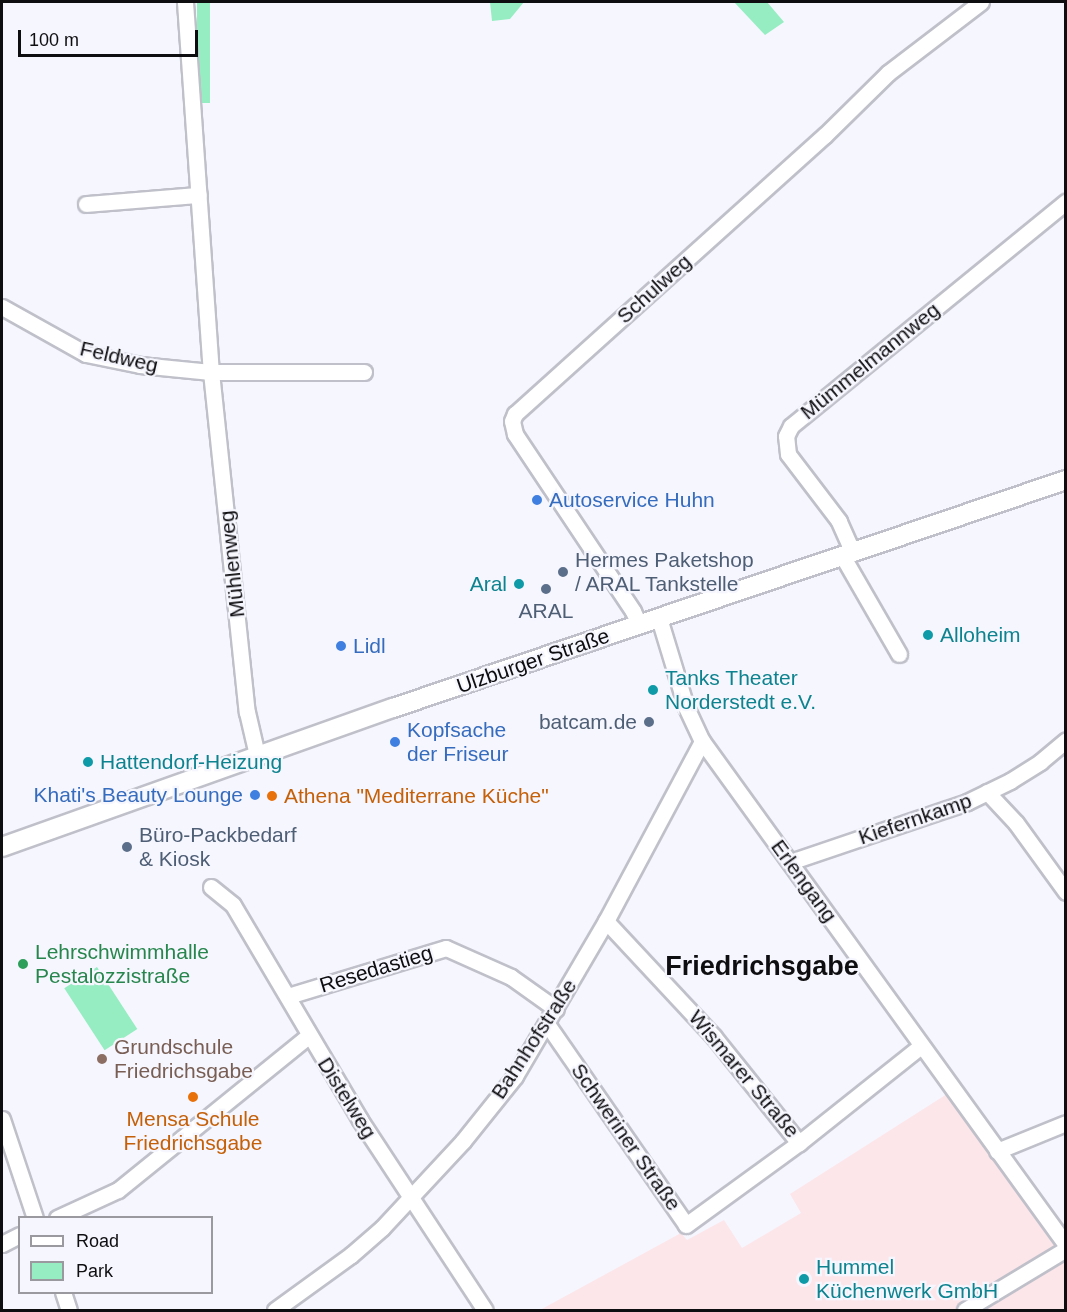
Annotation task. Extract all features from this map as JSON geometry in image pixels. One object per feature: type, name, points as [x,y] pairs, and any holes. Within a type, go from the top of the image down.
[{"type":"main road","name":"Ulzburger Straße","points":[[2,847],[257,755],[1065,480]]},
{"type":"street","name":"Mühlenweg","points":[[185,2],[212,372],[247,711],[257,755]]},
{"type":"street","name":"Schulweg","points":[[639,624],[633,611],[515,434],[512,421],[515,414],[824,136],[888,73],[981,2]]},
{"type":"street","points":[[86,204],[199,195]]},
{"type":"street","name":"Mümmelmannweg","points":[[899,654],[848,555],[839,521],[788,454],[786,436],[791,426],[1065,202]]},
{"type":"street","name":"Feldweg","points":[[2,307],[86,354],[140,365],[212,372]]},
{"type":"street","points":[[212,372],[364,372]]},
{"type":"street","name":"Erlengang","points":[[659,618],[686,708],[702,741],[1065,1245]]},
{"type":"street","points":[[987,792],[1040,762],[1065,740]]},
{"type":"street","name":"Bahnhofstraße","points":[[275,1311],[354,1253],[463,1141],[515,1076],[606,921],[702,741]]},
{"type":"street","name":"Kiefernkamp","points":[[790,862],[987,792],[1016,823],[1065,892]]},
{"type":"street","name":"Distelweg","points":[[211,887],[233,905],[288,996],[308,1036],[485,1311]]},
{"type":"street","name":"Wismarer Straße","points":[[606,921],[669,986],[714,1037],[799,1143],[921,1046]]},
{"type":"street","name":"Resedastieg","points":[[288,996],[446,948],[511,977],[556,1009]]},
{"type":"street","name":"Schweriner Straße","points":[[547,1024],[686,1225],[799,1143]]},
{"type":"street","points":[[61,1216],[118,1190],[308,1036]]},
{"type":"street","points":[[2,1119],[34,1216]]},
{"type":"street","points":[[997,1151],[1065,1123]]},
{"type":"street","points":[[2,1244],[18,1237]]},
{"type":"street","points":[[965,1311],[1065,1249]]},
{"type":"street","points":[[63,1294],[69,1311]]},
{"type":"shaded area","points":[[947,1094],[1050,1240],[1065,1233],[1065,1310],[540,1310],[681,1233],[687,1240],[724,1220],[742,1248],[801,1213],[790,1194]]},
{"type":"green space","points":[[197,2],[210,2],[210,103],[197,103]]},
{"type":"green space","points":[[490,2],[524,2],[510,19],[492,21]]},
{"type":"green space","points":[[734,2],[767,2],[784,22],[765,35]]},
{"type":"green space","points":[[97,967],[137,1029],[105,1050],[64,988]]},
{"type":"place","name":"Autoservice Huhn","points":[[537,500]]},
{"type":"place","name":"Hermes Paketshop / ARAL Tankstelle","points":[[563,572]]},
{"type":"place","name":"Aral","points":[[519,584]]},
{"type":"place","name":"ARAL","points":[[546,589]]},
{"type":"place","name":"Alloheim","points":[[928,635]]},
{"type":"place","name":"Lidl","points":[[341,646]]},
{"type":"place","name":"Tanks Theater Norderstedt e.V.","points":[[653,690]]},
{"type":"place","name":"batcam.de","points":[[649,722]]},
{"type":"place","name":"Kopfsache der Friseur","points":[[395,742]]},
{"type":"place","name":"Hattendorf-Heizung","points":[[88,762]]},
{"type":"place","name":"Khati's Beauty Lounge","points":[[255,795]]},
{"type":"place","name":"Athena \"Mediterrane Küche\"","points":[[272,796]]},
{"type":"place","name":"Büro-Packbedarf & Kiosk","points":[[127,847]]},
{"type":"place","name":"Lehrschwimmhalle Pestalozzistraße","points":[[23,964]]},
{"type":"place","name":"Grundschule Friedrichsgabe","points":[[102,1059]]},
{"type":"place","name":"Mensa Schule Friedrichsgabe","points":[[193,1097]]},
{"type":"place","name":"Hummel Küchenwerk GmbH","points":[[804,1279]]},
{"type":"district","name":"Friedrichsgabe","points":[[762,967]]}]
